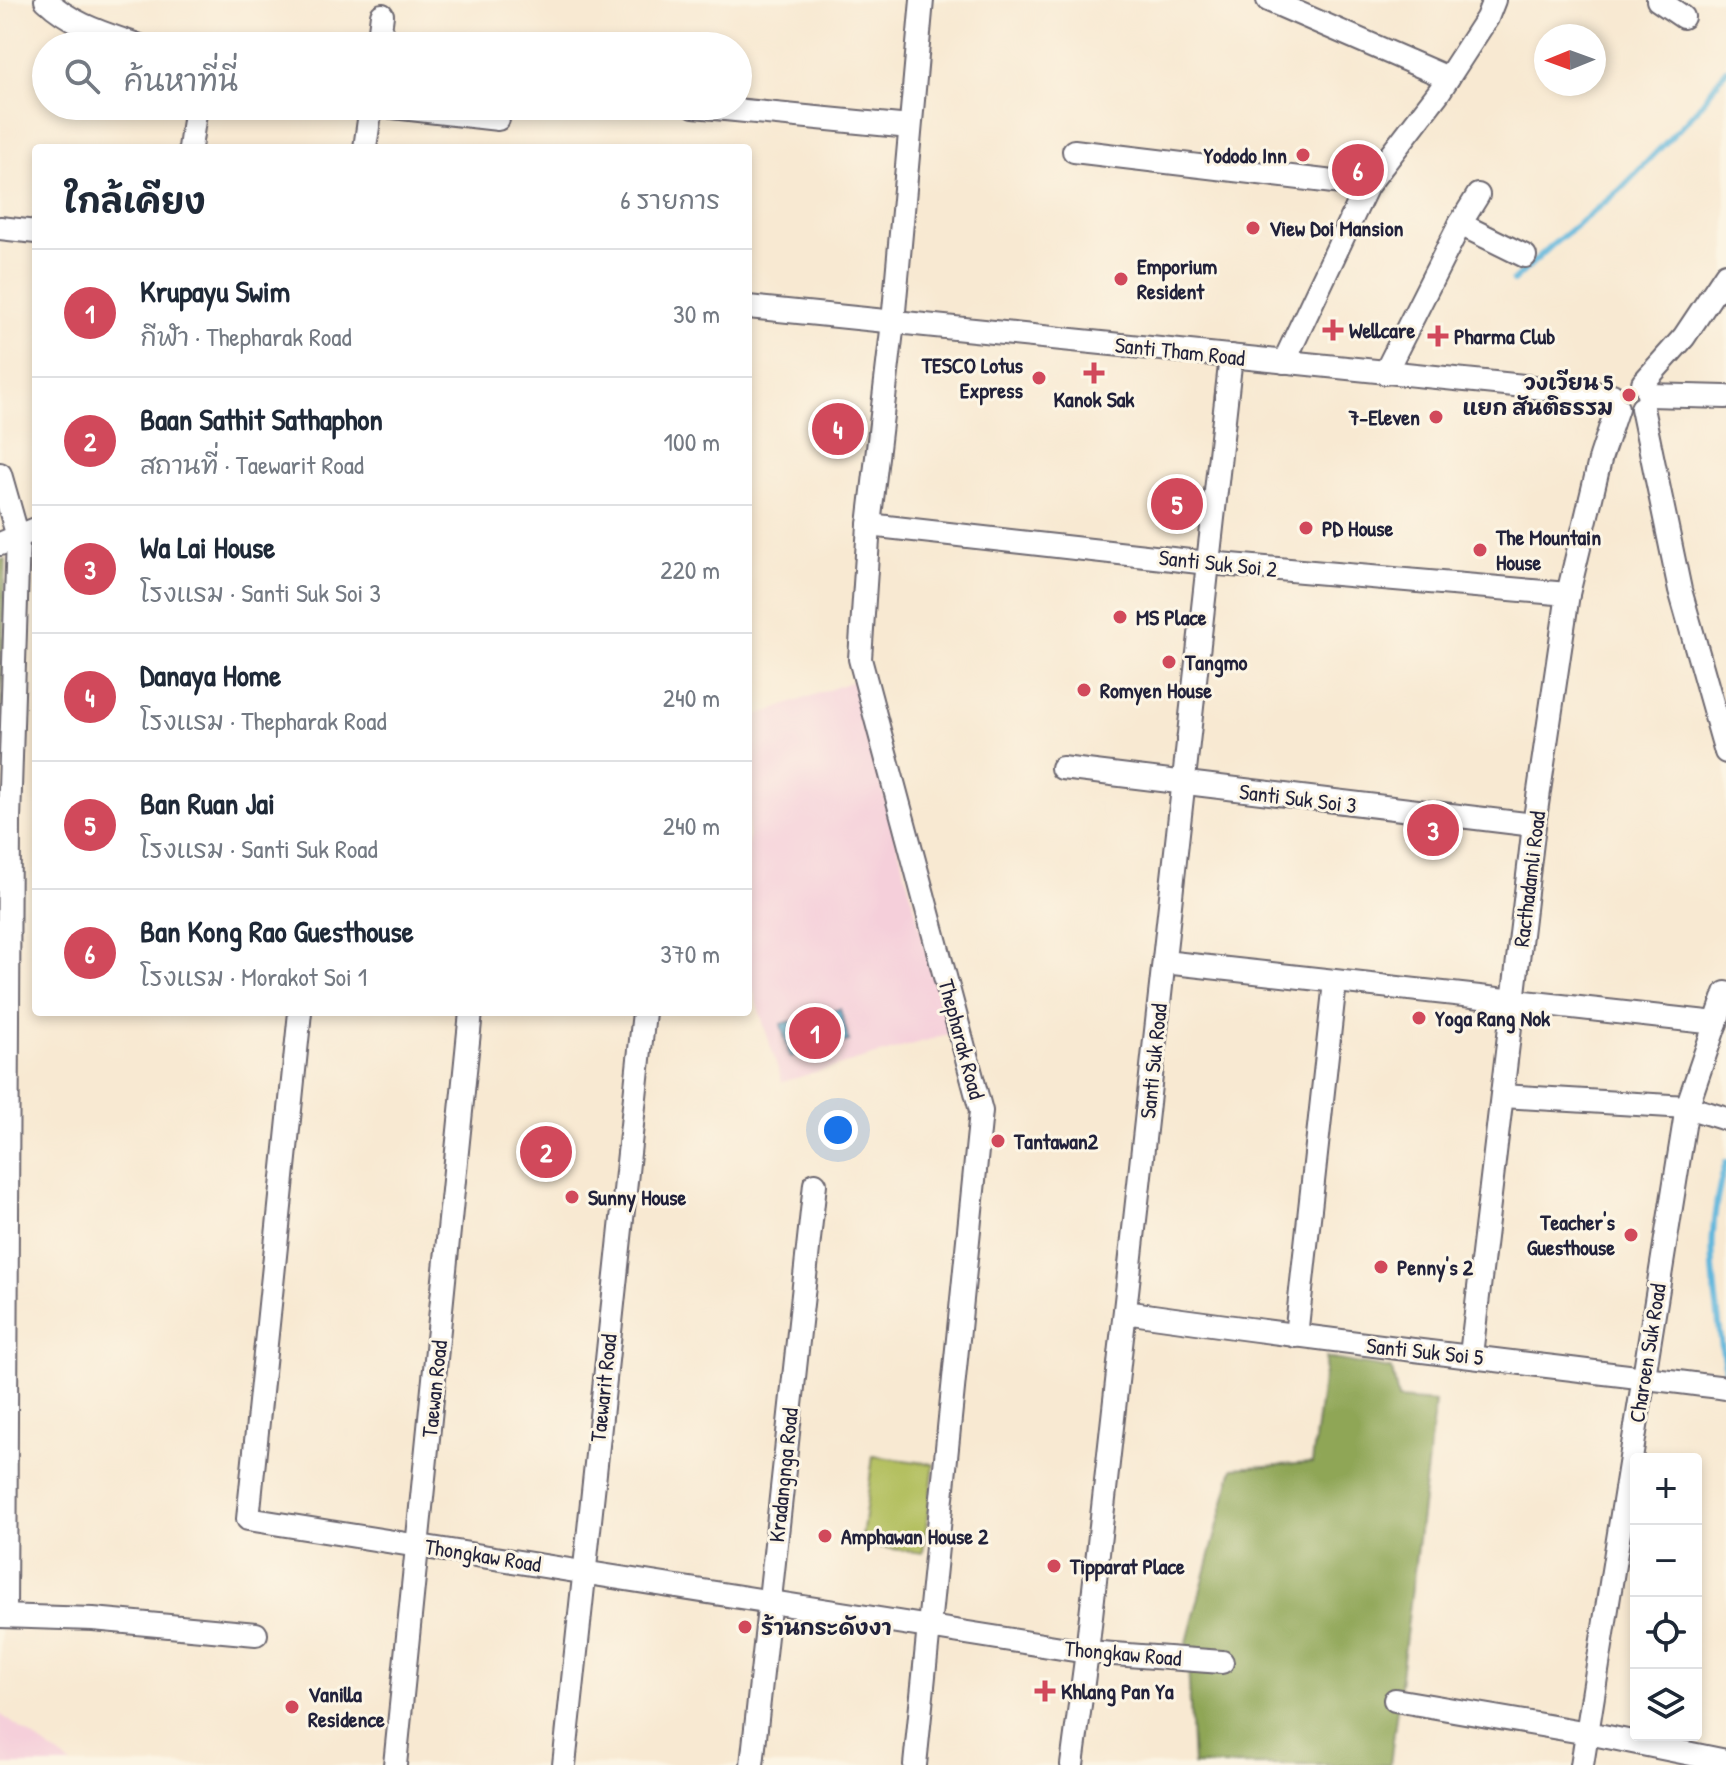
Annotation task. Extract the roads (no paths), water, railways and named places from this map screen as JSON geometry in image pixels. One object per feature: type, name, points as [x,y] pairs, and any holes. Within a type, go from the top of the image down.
[{"type":"street","points":[[46,0],[61,14],[100,32]]},
{"type":"street","name":"Thepharak Road","points":[[915,1765],[981,1111],[860,659],[869,525],[893,322],[922,0]]},
{"type":"street","points":[[1268,0],[1303,7],[1448,78]]},
{"type":"street","points":[[1284,362],[1367,186],[1448,78],[1487,18],[1494,0]]},
{"type":"street","points":[[1658,0],[1683,17]]},
{"type":"street","points":[[380,32],[382,15]]},
{"type":"street","points":[[752,112],[910,127]]},
{"type":"street","points":[[191,144],[194,120]]},
{"type":"street","points":[[366,144],[369,120]]},
{"type":"street","points":[[1074,151],[1367,186]]},
{"type":"street","points":[[1385,373],[1460,224],[1478,195]]},
{"type":"street","points":[[1460,224],[1525,256]]},
{"type":"street","points":[[0,228],[32,232]]},
{"type":"street","points":[[1726,274],[1645,395],[1630,414],[1614,401],[1617,382],[1623,378],[1637,378],[1645,395],[1680,590],[1726,752]]},
{"type":"street","name":"Santi Tham Road","points":[[752,307],[1231,356],[1614,401]]},
{"type":"street","name":"Santi Suk Road","points":[[1072,1765],[1231,356]]},
{"type":"street","points":[[1645,395],[1726,397]]},
{"type":"street","name":"Racthadamli Road","points":[[1471,1355],[1534,825],[1568,594],[1614,401]]},
{"type":"street","points":[[0,474],[18,537],[25,700],[5,820],[2,1616],[93,1619],[256,1634]]},
{"type":"street","name":"Santi Suk Soi 2","points":[[869,525],[1208,563],[1568,594]]},
{"type":"street","name":"Santi Suk Soi 3","points":[[1062,768],[1534,825]]},
{"type":"street","points":[[1164,962],[1716,1023]]},
{"type":"street","points":[[1296,1336],[1335,982]]},
{"type":"street","name":"Charoen Suk Road","points":[[1582,1765],[1687,1107],[1726,993]]},
{"type":"street","name":"Thongkaw Road","points":[[300,1016],[248,1519],[1087,1652],[1222,1662]]},
{"type":"street","name":"Taewan Road","points":[[395,1765],[471,1016]]},
{"type":"street","name":"Taewarit Road","points":[[564,1765],[644,1016]]},
{"type":"street","points":[[1503,1096],[1687,1107],[1726,1119]]},
{"type":"street","name":"Kradangnga Road","points":[[752,1765],[815,1184]]},
{"type":"street","name":"Santi Suk Soi 5","points":[[1125,1312],[1717,1387]]},
{"type":"street","points":[[1395,1700],[1588,1733],[1726,1761]]},
{"type":"water","points":[[840,1009],[849,1041],[790,1057],[781,1024]]},
{"type":"waterway","points":[[1513,281],[1620,190],[1696,111],[1726,70]]},
{"type":"waterway","points":[[1726,1162],[1716,1202],[1713,1256],[1726,1371]]},
{"type":"place","name":"Yododo Inn","points":[[1303,155]]},
{"type":"place","name":"Ban Kong Rao Guesthouse","points":[[1358,170]]},
{"type":"place","name":"View Doi Mansion","points":[[1253,228]]},
{"type":"place","name":"Emporium Resident","points":[[1121,279]]},
{"type":"place","name":"Wellcare","points":[[1333,330]]},
{"type":"place","name":"Pharma Club","points":[[1438,336]]},
{"type":"place","name":"Kanok Sak","points":[[1094,373]]},
{"type":"place","name":"TESCO Lotus Express","points":[[1039,378]]},
{"type":"place","name":"วงเวียน 5 แยก สันติธรรม","points":[[1629,395]]},
{"type":"place","name":"7-Eleven","points":[[1436,417]]},
{"type":"place","name":"Danaya Home","points":[[838,429]]},
{"type":"place","name":"Ban Ruan Jai","points":[[1177,504]]},
{"type":"place","name":"PD House","points":[[1306,528]]},
{"type":"place","name":"The Mountain House","points":[[1480,550]]},
{"type":"place","name":"MS Place","points":[[1120,617]]},
{"type":"place","name":"Tangmo","points":[[1169,662]]},
{"type":"place","name":"Romyen House","points":[[1084,690]]},
{"type":"place","name":"Wa Lai House","points":[[1433,830]]},
{"type":"place","name":"Yoga Rang Nok","points":[[1419,1018]]},
{"type":"place","name":"Krupayu Swim","points":[[815,1033]]},
{"type":"place","name":"Tantawan2","points":[[998,1141]]},
{"type":"place","name":"Baan Sathit Sathaphon","points":[[546,1152]]},
{"type":"place","name":"Sunny House","points":[[572,1197]]},
{"type":"place","name":"Teacher's Guesthouse","points":[[1631,1235]]},
{"type":"place","name":"Penny's 2","points":[[1381,1267]]},
{"type":"place","name":"Amphawan House 2","points":[[825,1536]]},
{"type":"place","name":"Tipparat Place","points":[[1054,1566]]},
{"type":"place","name":"ร้านกระดังงา","points":[[745,1627]]},
{"type":"place","name":"Khlang Pan Ya","points":[[1045,1691]]},
{"type":"place","name":"Vanilla Residence","points":[[292,1707]]}]
